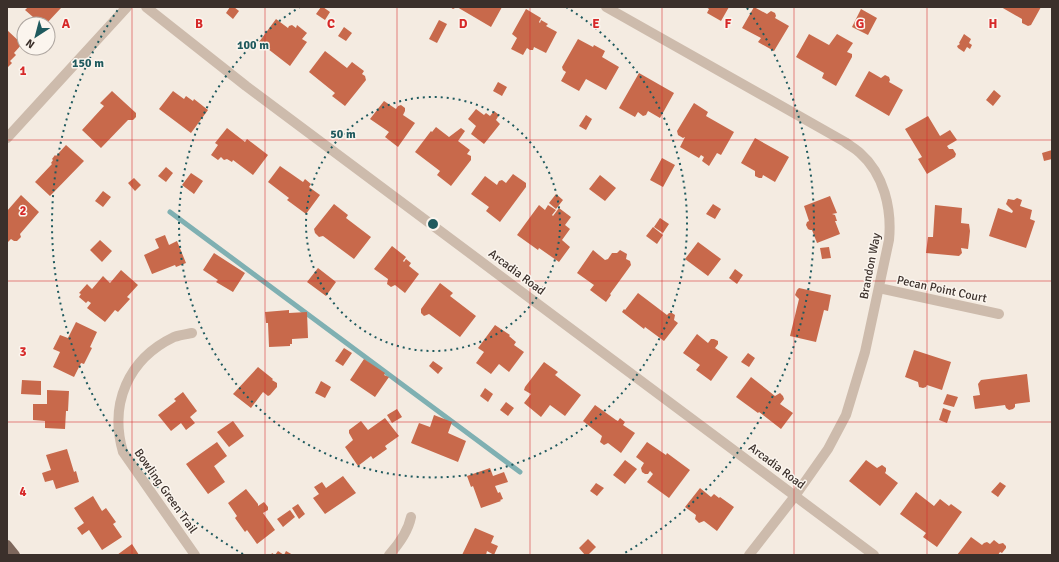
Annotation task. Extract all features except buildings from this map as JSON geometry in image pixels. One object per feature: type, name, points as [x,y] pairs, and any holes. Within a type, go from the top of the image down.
[{"type":"main road","points":[[7,545],[15,555]]},
{"type":"street","points":[[7,138],[127,7]]},
{"type":"street","name":"Arcadia Road","points":[[146,7],[246,86],[874,555]]},
{"type":"street","name":"Brandon Way","points":[[606,7],[845,142],[862,154],[875,172],[884,189],[889,210],[889,240],[865,352],[846,415],[828,449],[795,496],[749,555]]},
{"type":"street","name":"Pecan Point Court","points":[[878,288],[999,314]]},
{"type":"street","name":"Bowling Green Trail","points":[[192,332],[175,337],[141,361],[125,386],[118,413],[119,439],[123,452],[195,555]]},
{"type":"street","points":[[389,555],[404,537],[411,517]]},
{"type":"waterway","points":[[170,212],[520,472]]}]
